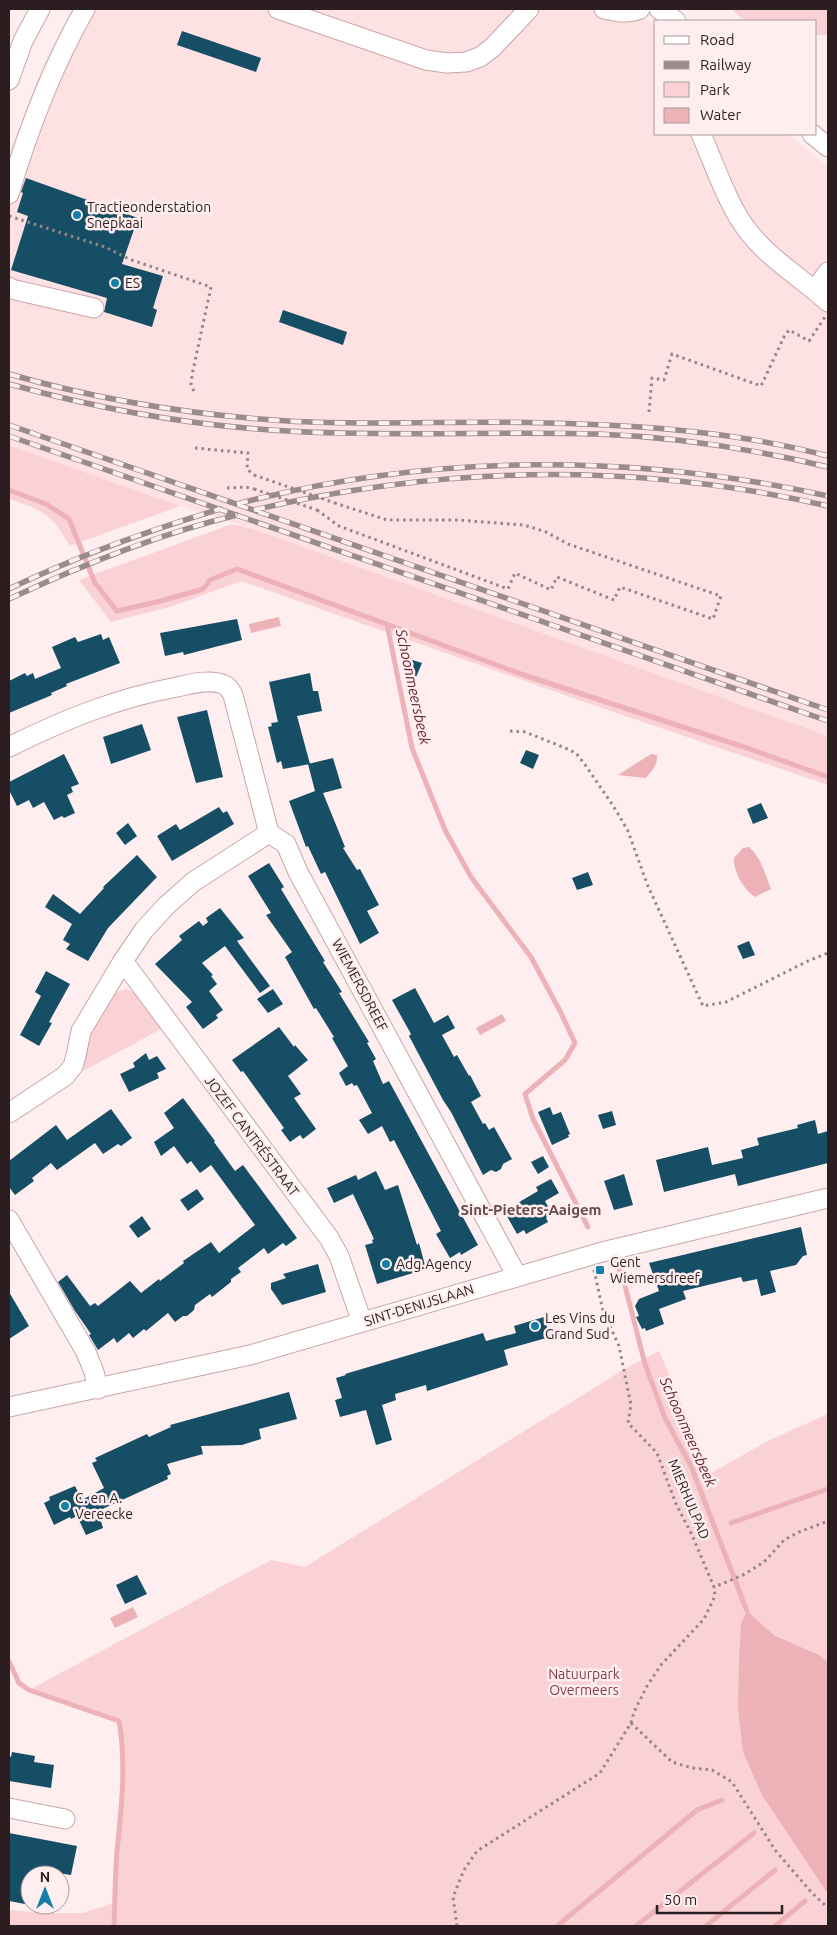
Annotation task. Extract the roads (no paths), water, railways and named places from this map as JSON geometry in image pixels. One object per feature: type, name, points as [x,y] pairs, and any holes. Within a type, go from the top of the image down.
[{"type":"street","points":[[9,80],[23,41],[40,9]]},
{"type":"street","points":[[9,194],[20,158],[47,87],[85,9]]},
{"type":"street","points":[[278,9],[426,60],[446,64],[466,62],[480,56],[492,48],[529,9]]},
{"type":"street","points":[[604,9],[620,12],[631,12],[640,9]]},
{"type":"street","points":[[659,9],[675,20]]},
{"type":"street","points":[[701,135],[733,205],[746,229],[759,244],[822,296],[828,272]]},
{"type":"street","points":[[813,135],[828,147]]},
{"type":"street","points":[[9,287],[94,308]]},
{"type":"street","points":[[9,747],[82,713],[145,693],[205,683],[223,684],[229,688],[233,695],[269,833],[193,882],[144,930],[81,1031],[73,1066],[65,1076],[9,1113]]},
{"type":"street","name":"WIEMERSDREEF","points":[[269,833],[286,844],[298,872],[517,1276]]},
{"type":"street","name":"JOZEF CANTRÉSTRAAT","points":[[123,961],[329,1238],[339,1256],[362,1322]]},
{"type":"street","name":"SINT-DENIJSLAAN","points":[[9,1407],[250,1355],[591,1255],[828,1198]]},
{"type":"street","points":[[9,1220],[86,1352],[98,1389]]},
{"type":"street","points":[[9,1808],[65,1819]]},
{"type":"water","points":[[279,617],[281,626],[251,633],[249,624]]},
{"type":"water","points":[[651,754],[657,755],[657,762],[646,778],[618,775]]},
{"type":"water","points":[[749,847],[760,862],[771,889],[755,897],[740,880],[734,863],[734,858],[743,848]]},
{"type":"water","points":[[502,1014],[506,1021],[480,1035],[476,1028]]},
{"type":"water","points":[[133,1607],[138,1617],[115,1628],[110,1618]]},
{"type":"water","points":[[747,1611],[775,1636],[819,1655],[828,1662],[828,1894],[762,1795],[743,1752],[738,1709],[739,1660],[741,1623]]},
{"type":"waterway","name":"Schoonmeersbeek","points":[[9,490],[46,504],[69,519],[95,583],[117,611],[203,589],[210,580],[237,569],[524,675],[747,748],[828,777]]},
{"type":"waterway","name":"Schoonmeersbeek","points":[[387,624],[412,748],[445,830],[471,877],[531,957],[575,1043],[565,1060],[525,1094],[533,1119],[588,1227]]},
{"type":"waterway","name":"Schoonmeersbeek","points":[[616,1260],[624,1282],[645,1364],[665,1418],[691,1466],[747,1611]]},
{"type":"waterway","points":[[731,1523],[828,1489]]},
{"type":"waterway","points":[[9,1661],[19,1683],[29,1690],[119,1721],[123,1770],[122,1803],[116,1861],[114,1926]]},
{"type":"waterway","points":[[557,1926],[697,1810],[722,1800]]},
{"type":"waterway","points":[[636,1926],[754,1833]]},
{"type":"waterway","points":[[706,1926],[775,1870]]},
{"type":"waterway","points":[[775,1926],[805,1901]]},
{"type":"railway","points":[[9,374],[112,399],[217,415],[320,422],[515,422],[654,428],[759,441],[828,456]]},
{"type":"railway","points":[[9,384],[112,409],[181,421],[252,429],[326,433],[598,434],[714,445],[828,467]]},
{"type":"railway","points":[[9,425],[828,710]]},
{"type":"railway","points":[[9,436],[828,721]]},
{"type":"railway","points":[[237,504],[310,487],[383,475],[457,468],[532,465],[607,466],[681,472],[755,482],[828,496]]},
{"type":"railway","points":[[254,510],[326,495],[397,484],[469,477],[541,475],[612,476],[684,482],[756,492],[828,506]]},
{"type":"railway","points":[[9,589],[113,545],[220,509]]},
{"type":"railway","points":[[9,599],[121,551],[178,531],[237,515]]},
{"type":"place","name":"Tractieonderstation Snepkaai","points":[[77,215]]},
{"type":"place","name":"ES","points":[[115,283]]},
{"type":"place","name":"Adg.Agency","points":[[386,1264]]},
{"type":"place","name":"Gent Wiemersdreef","points":[[600,1270]]},
{"type":"place","name":"Les Vins du Grand Sud","points":[[535,1326]]},
{"type":"place","name":"C. en A. Vereecke","points":[[65,1506]]},
{"type":"district","name":"Sint-Pieters-Aaigem","points":[[531,1210]]},
{"type":"park label","name":"Natuurpark Overmeers","points":[[584,1682]]}]
